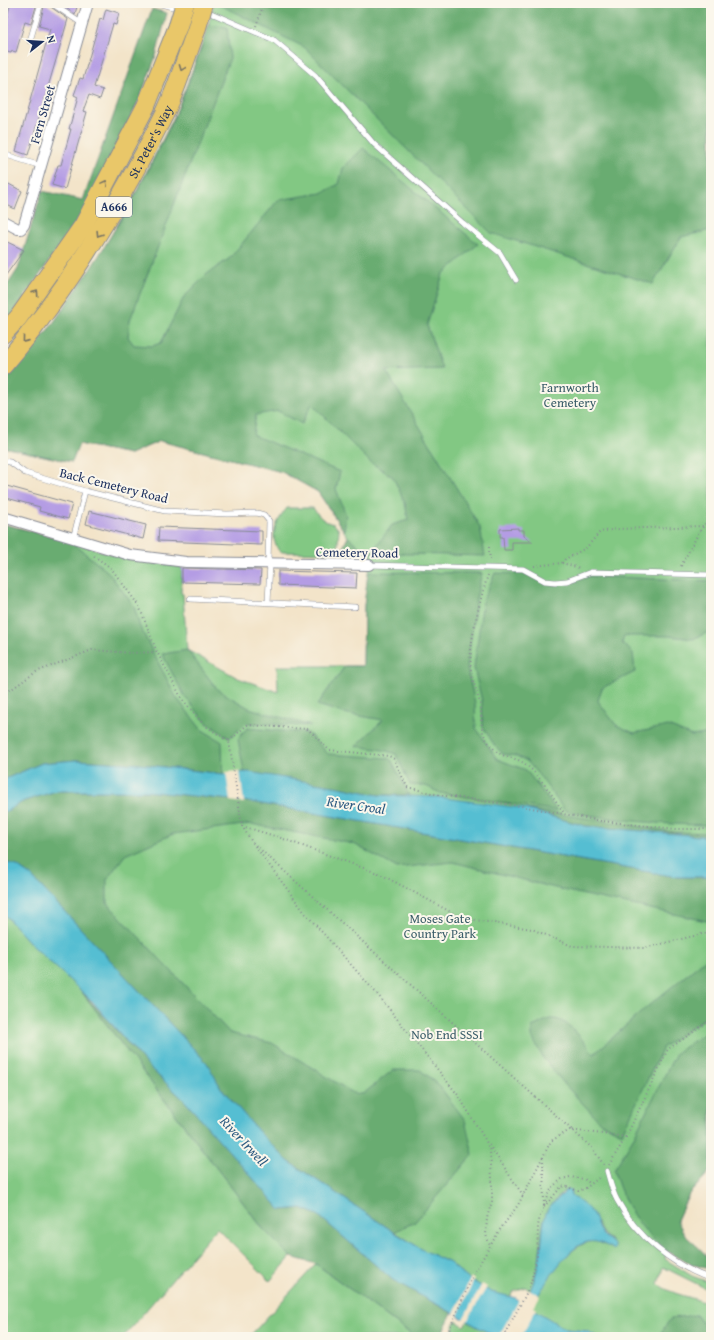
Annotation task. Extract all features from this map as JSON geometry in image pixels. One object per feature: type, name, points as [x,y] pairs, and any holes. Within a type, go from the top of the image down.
[{"type":"highway","name":"St. Peter's Way","points":[[3,334],[18,318],[83,226],[146,106],[178,26],[178,5]]},
{"type":"highway","name":"St. Peter's Way","points":[[3,366],[28,337],[100,233],[166,109],[196,31],[208,8]]},
{"type":"street","name":"Fern Street","points":[[3,221],[18,229],[21,229],[24,225],[88,3]]},
{"type":"street","name":"Cemetery Road","points":[[3,517],[130,555],[186,562],[269,562],[369,565]]},
{"type":"lane","points":[[30,41],[41,3]]},
{"type":"lane","points":[[51,3],[81,23]]},
{"type":"lane","points":[[157,3],[178,5]]},
{"type":"lane","points":[[208,8],[254,32],[274,40],[316,76],[374,144],[500,253],[516,280]]},
{"type":"lane","points":[[3,154],[41,166]]},
{"type":"lane","name":"Back Cemetery Road","points":[[3,461],[10,462],[25,473],[85,491],[165,511],[227,514],[257,512],[264,515],[269,521],[269,562]]},
{"type":"lane","points":[[73,539],[85,491]]},
{"type":"lane","points":[[268,602],[269,562]]},
{"type":"lane","name":"Cemetery Road","points":[[369,565],[523,568]]},
{"type":"lane","points":[[523,568],[545,581],[555,582],[567,581],[590,572],[711,575]]},
{"type":"lane","points":[[190,599],[355,607]]},
{"type":"lane","points":[[607,1170],[617,1199],[632,1224],[652,1246],[697,1274],[711,1279]]},
{"type":"path","points":[[254,32],[264,3]]},
{"type":"path","points":[[677,574],[711,516]]},
{"type":"path","points":[[562,563],[564,559],[586,548],[600,532],[616,529],[704,526]]},
{"type":"path","points":[[489,547],[491,568],[480,600],[471,668],[473,684],[480,703],[481,729],[490,744],[502,757],[522,762],[530,770],[564,814]]},
{"type":"path","points":[[93,555],[111,568],[139,606],[157,652],[182,699],[204,725],[229,741],[242,826],[252,842],[305,913],[378,995],[458,1095],[486,1141],[523,1195]]},
{"type":"path","points":[[523,568],[562,563],[575,565],[590,572]]},
{"type":"path","points":[[3,694],[36,672],[92,650],[132,653],[157,652]]},
{"type":"path","points":[[229,741],[247,725],[308,729],[329,750],[389,756],[394,759],[407,787],[439,795],[601,821],[676,829],[711,829]]},
{"type":"path","points":[[242,826],[278,837],[380,874],[462,918],[532,929],[572,946],[644,948],[711,933]]},
{"type":"path","points":[[252,842],[570,1130],[592,1148],[607,1170]]},
{"type":"path","points":[[544,1207],[561,1187],[565,1186],[578,1191],[591,1184],[607,1170],[626,1138],[668,1049],[711,1020]]},
{"type":"path","points":[[446,1337],[455,1320],[474,1273],[523,1195],[551,1141],[570,1130],[626,1138]]},
{"type":"path","points":[[486,1141],[490,1151],[492,1178],[492,1201],[487,1218],[486,1235],[490,1246]]},
{"type":"path","points":[[543,1156],[544,1207]]},
{"type":"path","points":[[503,1337],[524,1299],[537,1257],[538,1226],[552,1187],[562,1179],[579,1178],[591,1184]]},
{"type":"green space","name":"Moses Gate Country Park","points":[[214,3],[711,3],[711,1170],[689,1194],[677,1220],[665,1259],[692,1276],[711,1283],[711,1291],[663,1267],[658,1284],[670,1291],[711,1305],[711,1331],[706,1328],[696,1315],[660,1334],[662,1337],[598,1337],[587,1331],[566,1329],[530,1308],[551,1274],[573,1251],[584,1244],[595,1242],[606,1246],[611,1240],[602,1233],[594,1217],[589,1211],[570,1195],[572,1191],[565,1190],[549,1207],[546,1213],[543,1223],[539,1261],[531,1290],[525,1287],[513,1292],[510,1297],[491,1292],[466,1277],[450,1263],[423,1250],[317,1181],[221,1088],[17,866],[7,863],[3,854],[3,524],[70,541],[124,558],[182,567],[181,593],[183,594],[187,650],[238,678],[278,692],[277,666],[363,666],[364,606],[371,553],[341,552],[348,537],[318,492],[282,472],[160,441],[130,454],[79,444],[72,462],[3,447],[3,382],[51,326],[98,258],[136,192],[175,115],[206,34]]},
{"type":"green space","points":[[216,3],[711,3],[711,230],[681,237],[653,284],[491,233],[304,47]]},
{"type":"green space","points":[[152,9],[167,13],[156,56],[140,98],[91,201],[3,328],[3,284],[8,284],[18,269],[42,191],[83,200]]},
{"type":"green space","points":[[208,25],[227,27],[230,58],[130,320],[128,337],[134,345],[152,346],[161,343],[184,297],[207,274],[230,258],[278,200],[322,193],[339,184],[343,168],[363,148],[478,244],[443,274],[427,325],[442,369],[386,371],[480,527],[485,556],[371,553],[392,525],[408,520],[405,503],[393,477],[370,462],[312,404],[302,424],[278,411],[256,415],[253,435],[340,472],[336,489],[346,515],[344,531],[318,492],[282,472],[160,441],[130,454],[79,444],[72,462],[3,447],[3,382],[52,325],[99,256],[121,219],[162,143],[180,104]]},
{"type":"green space","points":[[287,508],[313,508],[324,520],[334,524],[339,530],[337,553],[280,552],[274,541],[274,535],[277,524]]},
{"type":"green space","points":[[3,524],[70,541],[108,572],[134,606],[140,627],[176,697],[201,729],[222,742],[223,774],[139,764],[76,760],[42,763],[3,780]]},
{"type":"green space","points":[[348,537],[366,552],[341,552]]},
{"type":"green space","points":[[368,572],[482,573],[476,599],[467,668],[475,703],[476,728],[497,759],[526,770],[557,811],[440,793],[426,786],[410,785],[396,754],[383,750],[356,746],[383,720],[343,713],[317,705],[345,666],[363,666],[364,606]]},
{"type":"green space","points":[[495,573],[529,574],[543,582],[555,585],[576,581],[590,576],[711,581],[711,631],[693,639],[669,636],[624,636],[622,643],[633,653],[635,672],[602,688],[598,701],[616,725],[634,733],[668,726],[692,736],[711,733],[711,825],[638,821],[565,811],[527,761],[516,756],[503,754],[495,746],[483,727],[482,701],[474,668],[483,600]]},
{"type":"green space","points":[[187,650],[218,690],[249,708],[311,726],[246,723],[229,738],[206,722],[185,697],[162,654]]},
{"type":"green space","points":[[247,728],[308,733],[328,754],[388,758],[392,761],[409,795],[378,795],[339,787],[244,772],[238,739]]},
{"type":"green space","points":[[56,791],[145,791],[251,802],[677,877],[711,877],[711,922],[571,892],[453,862],[397,868],[354,844],[251,824],[173,834],[125,855],[107,879],[107,903],[230,1033],[272,1043],[353,1093],[363,1094],[393,1070],[420,1070],[437,1083],[465,1120],[473,1154],[415,1222],[394,1232],[288,1161],[260,1133],[221,1088],[205,1061],[31,876],[17,866],[7,863],[3,854],[3,813],[24,801]]},
{"type":"green space","points":[[521,808],[674,832],[711,833],[711,837],[585,826]]},
{"type":"green space","points":[[3,913],[33,946],[78,987],[264,1230],[291,1257],[270,1281],[217,1228],[123,1337],[3,1337]]},
{"type":"green space","points":[[711,955],[711,1014],[663,1047],[622,1133],[601,1123],[566,1086],[543,1058],[532,1037],[532,1027],[546,1020],[557,1019],[570,1026],[594,1054],[647,1007]]},
{"type":"green space","points":[[78,987],[147,1065],[183,1099],[281,1210],[302,1208],[318,1215],[393,1280],[452,1313],[440,1337],[415,1337],[316,1264],[291,1257],[264,1230]]},
{"type":"green space","points":[[711,1029],[711,1170],[689,1194],[677,1220],[687,1237],[699,1247],[709,1259],[711,1269],[693,1265],[677,1257],[662,1247],[648,1234],[627,1204],[619,1187],[614,1170],[632,1140],[676,1053]]},
{"type":"green space","points":[[316,1264],[415,1337],[249,1337]]},
{"type":"green space","points":[[696,1315],[706,1328],[711,1331],[711,1337],[662,1337],[660,1334],[671,1318]]},
{"type":"green space","points":[[456,1321],[464,1326],[467,1321],[496,1337],[450,1337]]},
{"type":"water","name":"River Croal","points":[[76,760],[139,764],[223,774],[248,772],[378,795],[437,797],[521,808],[585,826],[711,837],[711,877],[677,877],[251,802],[145,791],[56,791],[24,801],[3,813],[3,780],[42,763]]},
{"type":"water","name":"River Irwell","points":[[3,854],[7,863],[17,866],[31,876],[207,1063],[221,1088],[260,1133],[288,1161],[394,1232],[423,1250],[450,1263],[466,1277],[491,1292],[516,1298],[524,1304],[537,1269],[546,1213],[550,1206],[566,1190],[572,1190],[571,1195],[592,1213],[601,1232],[614,1245],[614,1250],[598,1242],[588,1242],[580,1245],[572,1251],[555,1269],[531,1308],[566,1329],[587,1331],[598,1337],[496,1337],[393,1280],[318,1215],[302,1208],[281,1210],[183,1099],[147,1065],[92,1001],[33,946],[3,913]]},
{"type":"pier","points":[[240,771],[244,803],[230,801],[226,772]]},
{"type":"pier","points":[[471,1277],[474,1280],[457,1318],[453,1316]]},
{"type":"pier","points":[[482,1284],[487,1287],[466,1323],[462,1321]]},
{"type":"pier","points":[[529,1289],[540,1296],[533,1307],[536,1309],[521,1337],[498,1337],[518,1302],[518,1297],[524,1301]]},
{"type":"building","points":[[11,3],[37,3],[31,24],[25,22],[16,52],[12,51],[11,53],[3,51],[3,29]]},
{"type":"building","points":[[45,3],[68,19],[28,155],[16,151],[50,29],[39,26]]},
{"type":"building","points":[[58,3],[78,3],[75,14]]},
{"type":"building","points":[[106,9],[119,13],[116,25],[113,24],[94,87],[103,90],[100,99],[89,95],[83,111],[87,112],[65,189],[52,185],[58,165],[61,165],[71,129],[69,129],[78,97],[74,95],[80,78],[83,79],[100,19],[103,20]]},
{"type":"building","points":[[3,181],[22,191],[15,209],[3,203]]},
{"type":"building","points":[[3,240],[24,250],[3,279]]},
{"type":"building","points":[[3,485],[72,504],[68,519],[39,511],[40,507],[3,497]]},
{"type":"building","points":[[89,511],[146,525],[143,539],[86,524]]},
{"type":"building","points":[[159,527],[262,531],[262,545],[158,541]]},
{"type":"building","points":[[518,528],[518,530],[524,530],[524,536],[533,542],[512,542],[512,550],[504,550],[503,537],[500,537],[500,529]]},
{"type":"building","points":[[182,568],[261,570],[260,584],[182,582]]},
{"type":"building","points":[[278,571],[357,573],[356,588],[278,585]]},
{"type":"park label","name":"Farnworth Cemetery","points":[[570,394]]},
{"type":"park label","name":"Nob End SSSI","points":[[447,1034]]}]
